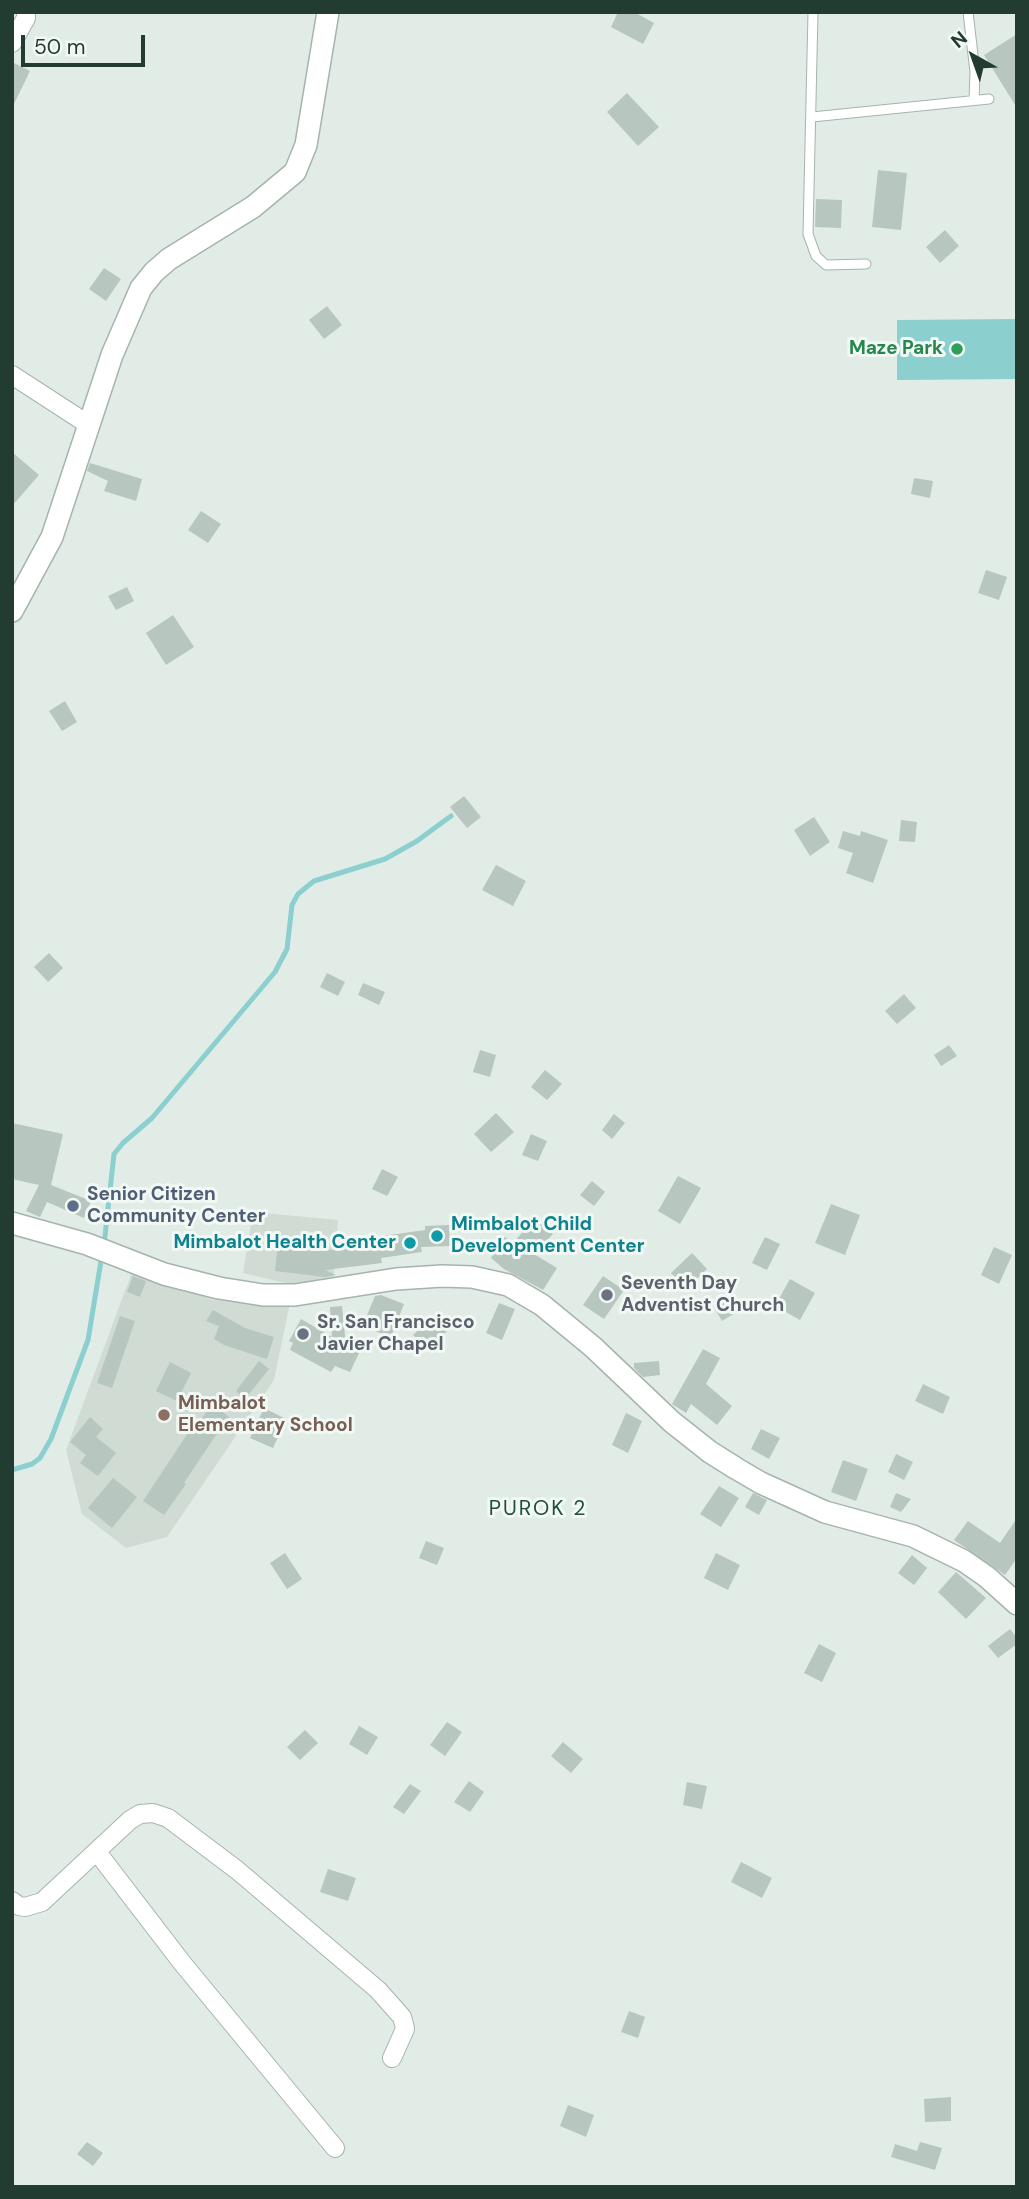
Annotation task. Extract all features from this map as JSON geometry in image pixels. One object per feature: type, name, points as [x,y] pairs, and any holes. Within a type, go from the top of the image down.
[{"type":"street","points":[[12,43],[26,18],[26,12]]},
{"type":"street","points":[[12,611],[52,537],[127,316],[141,288],[169,259],[253,206],[295,172],[306,145],[328,12]]},
{"type":"street","points":[[12,375],[89,425]]},
{"type":"street","points":[[12,1223],[86,1244],[164,1274],[219,1289],[264,1295],[295,1295],[396,1279],[442,1276],[472,1277],[508,1285],[542,1305],[593,1347],[672,1422],[737,1469],[761,1483],[825,1511],[914,1536],[964,1561],[1017,1604]]},
{"type":"street","points":[[12,1901],[26,1907],[42,1902],[130,1820],[141,1814],[153,1813],[168,1818],[237,1870],[378,1990],[404,2024],[405,2029],[393,2057]]},
{"type":"street","points":[[97,1852],[183,1964],[335,2148]]},
{"type":"lane","points":[[813,12],[808,234],[816,256],[826,265],[866,264]]},
{"type":"lane","points":[[968,12],[975,72],[974,100]]},
{"type":"lane","points":[[812,117],[989,99]]},
{"type":"shaded area","points":[[253,1212],[338,1220],[333,1285],[289,1284],[243,1273]]},
{"type":"shaded area","name":"Mimbalot Elementary School","points":[[132,1272],[214,1300],[290,1303],[274,1380],[167,1537],[126,1548],[82,1514],[66,1450]]},
{"type":"water","name":"Maze Park","points":[[1017,319],[1017,379],[897,380],[897,320]]},
{"type":"building","points":[[618,12],[634,12],[654,23],[643,44],[611,27]]},
{"type":"building","points":[[1017,34],[1017,108],[984,55]]},
{"type":"building","points":[[12,62],[30,71],[12,108]]},
{"type":"building","points":[[627,93],[659,127],[638,146],[607,112]]},
{"type":"building","points":[[878,170],[907,173],[901,230],[872,227]]},
{"type":"building","points":[[816,199],[842,200],[841,228],[815,227]]},
{"type":"building","points":[[945,230],[959,246],[940,263],[926,247]]},
{"type":"building","points":[[104,268],[121,279],[106,301],[89,289]]},
{"type":"building","points":[[327,306],[342,325],[324,339],[309,320]]},
{"type":"building","points":[[12,452],[39,475],[12,506]]},
{"type":"building","points":[[90,463],[142,479],[136,501],[104,491],[108,481],[87,471]]},
{"type":"building","points":[[914,478],[933,481],[930,498],[911,494]]},
{"type":"building","points":[[201,511],[221,524],[208,543],[188,530]]},
{"type":"building","points":[[986,570],[1007,577],[999,600],[978,593]]},
{"type":"building","points":[[127,587],[134,601],[116,610],[108,596]]},
{"type":"building","points":[[173,615],[194,647],[166,665],[146,633]]},
{"type":"building","points":[[65,701],[77,722],[62,731],[49,711]]},
{"type":"building","points":[[464,796],[481,817],[467,828],[450,807]]},
{"type":"building","points":[[814,817],[830,842],[810,856],[794,830]]},
{"type":"building","points":[[901,820],[917,822],[915,842],[899,841]]},
{"type":"building","points":[[843,831],[860,836],[861,831],[888,840],[873,883],[846,873],[853,853],[838,848]]},
{"type":"building","points":[[496,865],[526,881],[513,906],[482,890]]},
{"type":"building","points":[[49,953],[63,968],[48,982],[34,967]]},
{"type":"building","points":[[327,973],[345,982],[338,996],[320,987]]},
{"type":"building","points":[[363,983],[385,992],[379,1005],[358,995]]},
{"type":"building","points":[[904,994],[916,1008],[897,1024],[885,1011]]},
{"type":"building","points":[[949,1045],[957,1056],[941,1066],[934,1055]]},
{"type":"building","points":[[480,1050],[496,1055],[490,1077],[473,1072]]},
{"type":"building","points":[[545,1070],[562,1084],[547,1100],[531,1087]]},
{"type":"building","points":[[496,1113],[514,1132],[491,1152],[474,1134]]},
{"type":"building","points":[[614,1114],[625,1123],[612,1139],[602,1130]]},
{"type":"building","points":[[12,1123],[63,1134],[51,1185],[91,1201],[84,1218],[47,1202],[40,1217],[26,1211],[39,1185],[12,1179]]},
{"type":"building","points":[[531,1134],[547,1141],[538,1161],[522,1155]]},
{"type":"building","points":[[382,1169],[398,1177],[387,1196],[372,1189]]},
{"type":"building","points":[[678,1176],[701,1188],[680,1224],[658,1211]]},
{"type":"building","points":[[592,1181],[605,1192],[594,1206],[580,1195]]},
{"type":"building","points":[[831,1204],[860,1215],[845,1255],[815,1243]]},
{"type":"building","points":[[535,1218],[553,1234],[534,1254],[557,1268],[543,1290],[504,1269],[491,1258],[505,1237],[513,1243]]},
{"type":"building","points":[[449,1225],[450,1246],[421,1247],[422,1252],[381,1258],[382,1263],[325,1270],[336,1275],[325,1277],[275,1271],[278,1243],[340,1251],[339,1242],[425,1230],[425,1226]]},
{"type":"building","points":[[765,1237],[780,1244],[767,1270],[752,1263]]},
{"type":"building","points":[[994,1247],[1012,1255],[999,1284],[981,1275]]},
{"type":"building","points":[[692,1253],[707,1269],[686,1289],[671,1273]]},
{"type":"building","points":[[133,1276],[146,1281],[140,1297],[127,1292]]},
{"type":"building","points":[[603,1276],[624,1290],[604,1319],[583,1305]]},
{"type":"building","points":[[790,1279],[815,1293],[800,1320],[775,1306]]},
{"type":"building","points":[[381,1295],[404,1304],[391,1337],[375,1331],[377,1324],[365,1320],[375,1296]]},
{"type":"building","points":[[732,1297],[740,1310],[722,1321],[715,1309]]},
{"type":"building","points":[[499,1303],[515,1309],[502,1340],[486,1333]]},
{"type":"building","points":[[342,1306],[346,1346],[348,1341],[362,1347],[350,1372],[335,1366],[331,1372],[290,1350],[293,1343],[289,1341],[301,1319],[332,1337],[330,1307]]},
{"type":"building","points":[[213,1310],[245,1328],[274,1337],[267,1359],[214,1339],[219,1326],[206,1321]]},
{"type":"building","points":[[434,1315],[448,1330],[428,1350],[413,1335]]},
{"type":"building","points":[[120,1316],[135,1321],[112,1388],[97,1383]]},
{"type":"building","points":[[703,1349],[720,1358],[706,1384],[732,1406],[717,1425],[691,1404],[686,1413],[672,1404]]},
{"type":"building","points":[[259,1361],[269,1369],[245,1399],[236,1391]]},
{"type":"building","points":[[659,1361],[660,1375],[643,1377],[634,1368],[634,1363]]},
{"type":"building","points":[[170,1362],[191,1373],[177,1401],[156,1391]]},
{"type":"building","points":[[923,1384],[950,1397],[943,1414],[915,1401]]},
{"type":"building","points":[[213,1404],[230,1418],[164,1515],[143,1501],[192,1427],[194,1428]]},
{"type":"building","points":[[264,1408],[286,1419],[273,1448],[250,1438]]},
{"type":"building","points":[[626,1413],[642,1421],[628,1453],[612,1445]]},
{"type":"building","points":[[90,1417],[103,1429],[96,1437],[116,1453],[98,1476],[80,1463],[86,1455],[70,1442]]},
{"type":"building","points":[[761,1429],[780,1438],[769,1459],[751,1449]]},
{"type":"building","points":[[896,1454],[913,1462],[904,1480],[888,1472]]},
{"type":"building","points":[[843,1460],[868,1469],[856,1501],[831,1492]]},
{"type":"building","points":[[113,1478],[137,1497],[112,1528],[88,1508]]},
{"type":"building","points":[[719,1486],[739,1498],[721,1527],[700,1514]]},
{"type":"building","points":[[753,1493],[767,1500],[759,1515],[745,1507]]},
{"type":"building","points":[[896,1493],[911,1499],[901,1512],[890,1507]]},
{"type":"building","points":[[1017,1518],[1017,1558],[1005,1575],[954,1540],[968,1521],[1000,1543]]},
{"type":"building","points":[[426,1541],[444,1548],[437,1565],[419,1558]]},
{"type":"building","points":[[285,1553],[302,1579],[287,1589],[270,1563]]},
{"type":"building","points":[[716,1553],[740,1565],[728,1590],[704,1578]]},
{"type":"building","points":[[912,1555],[927,1568],[914,1585],[898,1573]]},
{"type":"building","points":[[956,1572],[986,1598],[966,1619],[938,1592]]},
{"type":"building","points":[[1010,1629],[1017,1638],[1017,1644],[998,1658],[988,1646]]},
{"type":"building","points":[[819,1644],[836,1653],[822,1682],[804,1673]]},
{"type":"building","points":[[447,1722],[462,1732],[445,1756],[430,1745]]},
{"type":"building","points":[[359,1726],[378,1737],[367,1755],[349,1744]]},
{"type":"building","points":[[305,1730],[318,1743],[300,1760],[287,1747]]},
{"type":"building","points":[[563,1742],[583,1759],[571,1773],[551,1756]]},
{"type":"building","points":[[469,1781],[484,1792],[470,1812],[454,1802]]},
{"type":"building","points":[[687,1782],[707,1786],[702,1809],[683,1805]]},
{"type":"building","points":[[410,1784],[421,1791],[404,1814],[393,1807]]},
{"type":"building","points":[[741,1862],[772,1878],[762,1898],[731,1882]]},
{"type":"building","points":[[328,1869],[356,1878],[348,1901],[320,1892]]},
{"type":"building","points":[[629,2011],[645,2017],[638,2038],[621,2032]]},
{"type":"building","points":[[951,2097],[951,2121],[925,2122],[924,2099]]},
{"type":"building","points":[[568,2105],[594,2115],[586,2137],[560,2126]]},
{"type":"building","points":[[87,2142],[103,2153],[93,2166],[77,2154]]},
{"type":"building","points":[[920,2142],[942,2148],[935,2170],[891,2157],[895,2144],[917,2151]]},
{"type":"waterway","points":[[104,1245],[114,1154],[152,1118],[275,972],[287,949],[292,905],[298,894],[314,881],[385,859],[417,841],[451,816]]},
{"type":"waterway","points":[[12,1470],[32,1464],[40,1458],[51,1439],[88,1340],[102,1255]]},
{"type":"place","name":"Maze Park","points":[[957,349]]},
{"type":"place","name":"Senior Citizen Community Center","points":[[73,1206]]},
{"type":"place","name":"Mimbalot Child Development Center","points":[[437,1236]]},
{"type":"place","name":"Mimbalot Health Center","points":[[410,1243]]},
{"type":"place","name":"Seventh Day Adventist Church","points":[[607,1295]]},
{"type":"place","name":"Sr. San Francisco Javier Chapel","points":[[303,1334]]},
{"type":"place","name":"Mimbalot Elementary School","points":[[164,1415]]},
{"type":"district","name":"PUROK 2","points":[[538,1509]]}]
